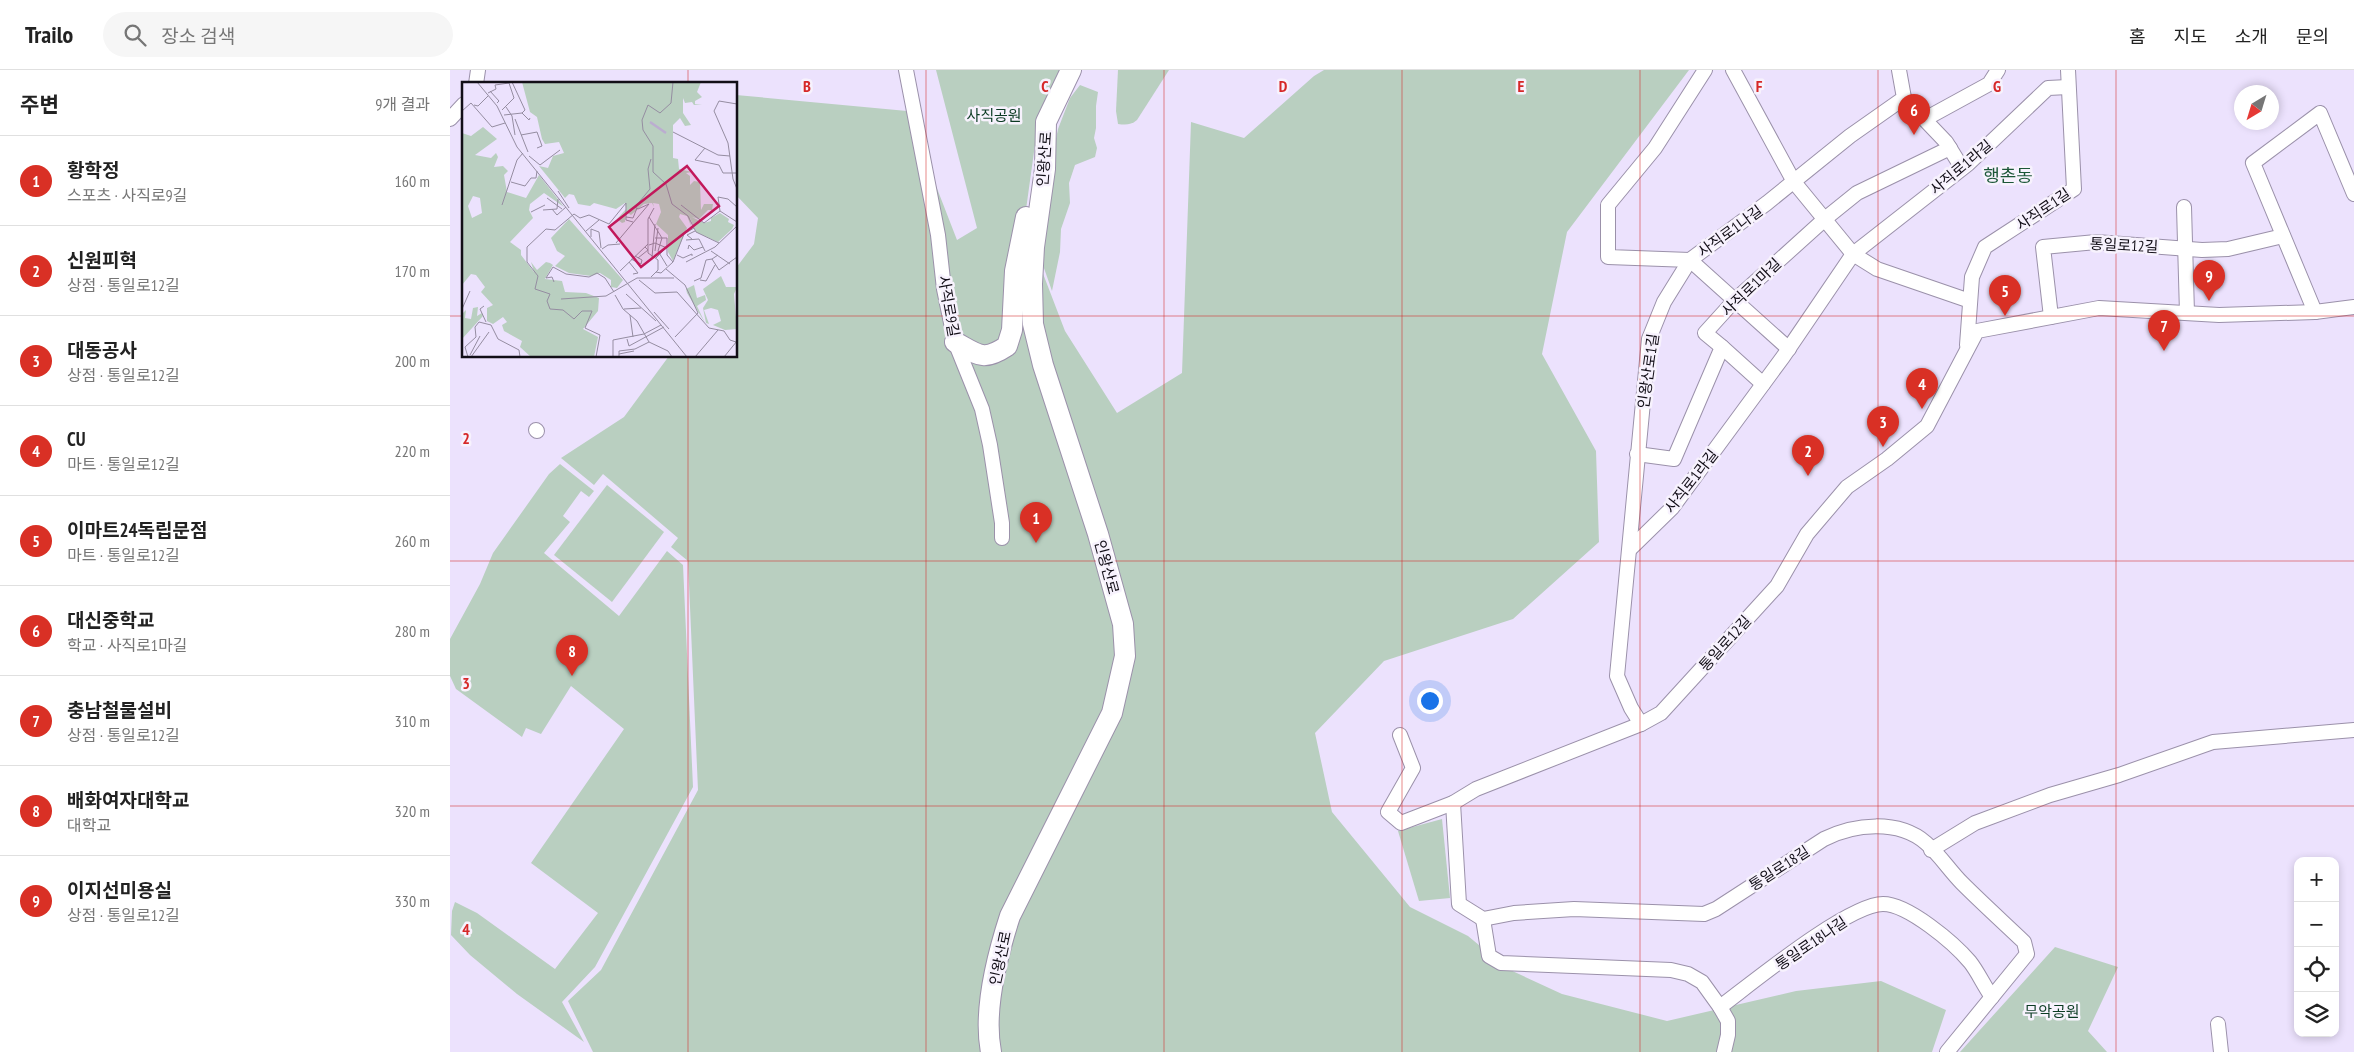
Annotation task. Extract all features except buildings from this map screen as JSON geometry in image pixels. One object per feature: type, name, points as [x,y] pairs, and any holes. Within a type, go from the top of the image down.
[{"type":"street","name":"사직로9길","points":[[906,70],[938,235],[944,289],[955,342],[982,409],[990,445],[1002,523],[1002,538]]},
{"type":"street","name":"인왕산로","points":[[990,1052],[988,1037],[990,1002],[1001,943],[1010,916],[1112,713],[1125,656],[1122,624],[1103,552],[1058,406],[1043,365],[1033,324],[1032,284],[1034,247],[1045,168],[1046,122],[1072,70]]},
{"type":"street","points":[[1690,260],[1608,257],[1608,205],[1655,148],[1704,70]]},
{"type":"street","points":[[1733,70],[1794,182],[1826,218],[1853,254],[1877,269],[1970,301]]},
{"type":"street","points":[[1899,70],[1904,98],[1950,148],[1962,168]]},
{"type":"street","points":[[1924,120],[1989,84],[1998,70]]},
{"type":"street","name":"사직로1길","points":[[1967,350],[1972,277],[1985,247],[2074,189],[2068,70]]},
{"type":"street","name":"사직로1라길","points":[[1630,549],[1672,508],[1789,348],[1853,254],[1962,168],[2048,88],[2068,87]]},
{"type":"street","name":"사직로1나길","points":[[1734,301],[1690,260],[1794,182],[1850,136],[1904,98]]},
{"type":"street","points":[[450,119],[462,106]]},
{"type":"street","points":[[2315,312],[2253,163],[2320,113],[2354,194]]},
{"type":"street","points":[[955,342],[980,355],[993,356],[1008,346],[1012,330],[1015,271],[1046,122]]},
{"type":"street","name":"사직로1마길","points":[[1722,348],[1705,333],[1734,301],[1826,218],[1857,193],[1950,148]]},
{"type":"street","points":[[2184,207],[2187,313]]},
{"type":"street","name":"통일로12길","points":[[2051,317],[2043,248],[2096,242],[2185,249],[2228,249],[2283,236]]},
{"type":"street","name":"인왕산로1길","points":[[1641,724],[1631,708],[1617,676],[1649,339],[1664,302],[1690,260]]},
{"type":"street","points":[[1734,301],[1789,348]]},
{"type":"street","name":"통일로12길","points":[[1400,735],[1413,768],[1388,812],[1401,823],[1454,803],[1476,789],[1641,724],[1661,713],[1777,586],[1807,534],[1847,487],[1887,459],[1927,426],[1977,331],[2099,308],[2220,315],[2315,312],[2354,307]]},
{"type":"street","points":[[1637,454],[1674,458],[1722,348],[1763,384]]},
{"type":"street","points":[[1932,850],[1975,823],[2050,795],[2119,775],[2213,742],[2354,730]]},
{"type":"street","points":[[1454,803],[1459,904],[1483,919],[1488,956],[1501,963],[1671,970],[1688,974],[1702,982],[1728,1021],[1728,1035],[1724,1052]]},
{"type":"street","name":"통일로18길","points":[[1483,919],[1514,913],[1574,909],[1704,914],[1716,909],[1824,839],[1842,830],[1864,826],[1893,829],[1916,836],[1928,844],[1963,884],[2024,942],[2027,954],[1947,1052]]},
{"type":"street","name":"통일로18나길","points":[[1720,1007],[1822,932],[1869,907],[1884,904],[1907,912],[1940,933],[1971,963],[1992,997]]},
{"type":"street","points":[[2218,1024],[2221,1052]]},
{"type":"green space","name":"사직공원","points":[[936,70],[1063,70],[1038,123],[1024,224],[1065,331],[1117,413],[1182,373],[1191,122],[1244,138],[1314,76],[1324,70],[1689,70],[1567,232],[1542,354],[1596,451],[1599,542],[1513,619],[1384,661],[1315,733],[1332,812],[1410,907],[1468,936],[1508,969],[1562,994],[1667,1021],[1796,991],[1881,981],[1946,1010],[1932,1052],[593,1052],[568,1001],[601,970],[698,790],[688,561],[671,547],[678,538],[603,474],[594,485],[561,458],[624,417],[668,358],[738,358],[738,265],[754,244],[758,218],[738,197],[738,95],[907,111],[957,240],[977,228]]},
{"type":"green space","points":[[1118,70],[1169,70],[1137,120],[1133,123],[1118,124],[1116,111]]},
{"type":"green space","points":[[1080,85],[1098,92],[1094,138],[1097,148],[1095,157],[1075,165],[1069,183],[1070,203],[1061,229],[1060,252],[1052,291],[1038,251],[1058,129],[1070,98]]},
{"type":"green space","points":[[560,464],[594,491],[589,497],[581,491],[563,516],[570,522],[544,553],[619,616],[667,551],[683,565],[693,787],[595,967],[562,1002],[584,1042],[517,994],[470,955],[451,935],[452,911],[455,902],[477,913],[555,969],[598,913],[531,863],[624,729],[571,686],[541,734],[526,728],[522,737],[456,689],[450,676],[450,639],[480,584],[493,553],[549,474]]},
{"type":"green space","points":[[607,485],[664,532],[612,602],[554,555]]},
{"type":"green space","points":[[1442,819],[1450,898],[1419,901],[1398,831]]},
{"type":"green space","name":"무악공원","points":[[2055,947],[2118,967],[2088,1031],[2107,1052],[1960,1052]]},
{"type":"place","name":"대신중학교","points":[[1914,135]]},
{"type":"place","name":"이지선미용실","points":[[2209,301]]},
{"type":"place","name":"이마트24독립문점","points":[[2005,316]]},
{"type":"place","name":"충남철물설비","points":[[2164,351]]},
{"type":"place","name":"CU","points":[[1922,409]]},
{"type":"place","name":"대동공사","points":[[1883,447]]},
{"type":"place","name":"신원피혁","points":[[1808,476]]},
{"type":"place","name":"황학정","points":[[1036,543]]},
{"type":"place","name":"배화여자대학교","points":[[572,676]]},
{"type":"district","name":"행촌동","points":[[2008,175]]}]
